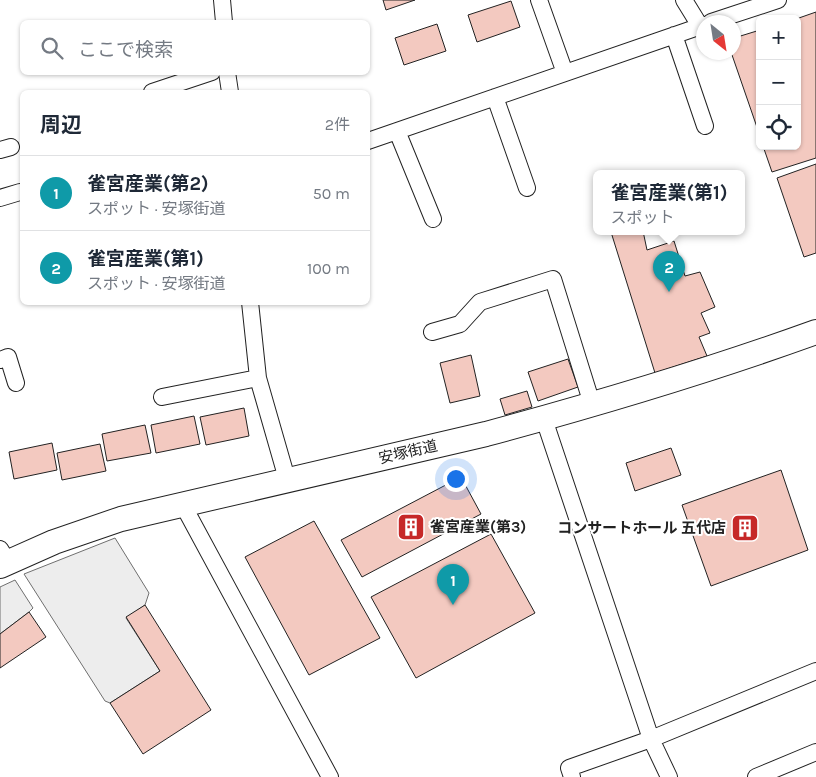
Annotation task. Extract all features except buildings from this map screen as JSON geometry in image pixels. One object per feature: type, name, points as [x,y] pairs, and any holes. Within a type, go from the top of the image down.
[{"type":"main road","name":"安塚街道","points":[[3,559],[122,519],[544,419],[816,332]]},
{"type":"street","points":[[222,0],[224,20]]},
{"type":"street","points":[[539,0],[565,73]]},
{"type":"street","points":[[684,0],[697,15]]},
{"type":"street","points":[[732,15],[778,0]]},
{"type":"street","points":[[370,140],[696,27]]},
{"type":"street","points":[[674,35],[705,126]]},
{"type":"street","points":[[158,90],[203,75]]},
{"type":"street","points":[[228,75],[230,90]]},
{"type":"street","points":[[495,96],[527,188]]},
{"type":"street","points":[[397,131],[433,219]]},
{"type":"street","points":[[0,198],[20,192]]},
{"type":"street","points":[[432,332],[460,324],[480,302],[553,279],[592,404]]},
{"type":"street","points":[[250,305],[258,378],[287,479]]},
{"type":"street","points":[[0,360],[8,357],[16,383]]},
{"type":"street","points":[[162,396],[258,378]]},
{"type":"street","points":[[544,419],[651,739],[670,777]]},
{"type":"street","points":[[183,505],[330,777]]},
{"type":"street","points":[[572,777],[569,768],[651,739],[816,671]]},
{"type":"street","points":[[756,777],[816,752]]},
{"type":"shaded area","points":[[115,538],[149,593],[145,605],[126,618],[160,671],[110,703],[105,701],[24,574]]},
{"type":"shaded area","points":[[15,580],[33,608],[0,634],[0,587]]},
{"type":"place","name":"雀宮産業(第1)","points":[[669,292]]},
{"type":"place","name":"雀宮産業(第3)","points":[[411,527]]},
{"type":"place","name":"コンサートホール 五代店","points":[[745,528]]},
{"type":"place","name":"雀宮産業(第2)","points":[[453,605]]}]
